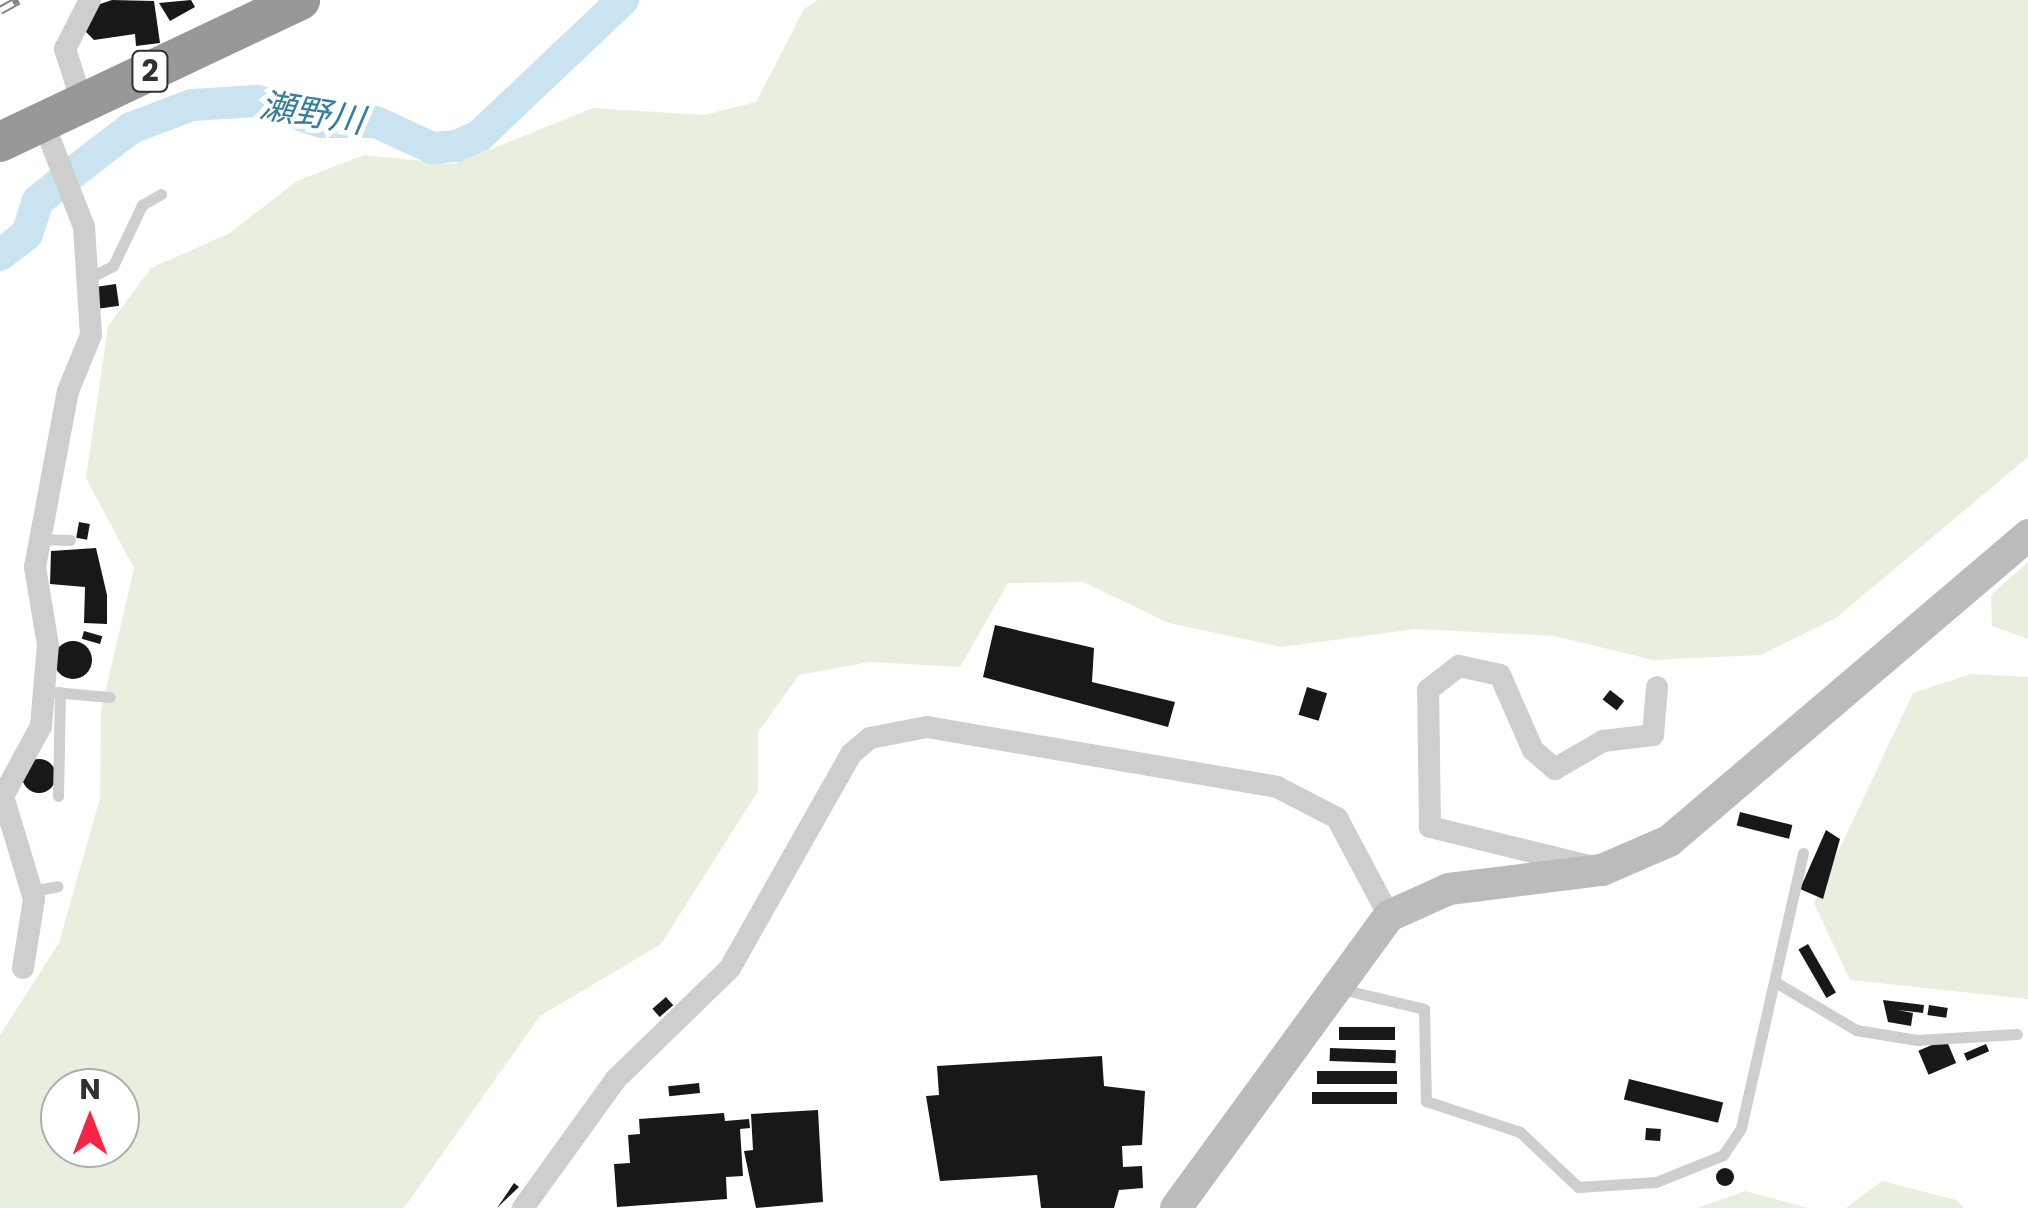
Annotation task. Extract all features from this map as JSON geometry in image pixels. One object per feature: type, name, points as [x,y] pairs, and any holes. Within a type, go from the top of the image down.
[{"type":"highway","name":"2","points":[[0,142],[300,0]]},
{"type":"street","points":[[82,102],[66,49],[90,0]]},
{"type":"street","points":[[23,968],[33,891],[7,820],[5,782],[40,726],[52,692],[40,539],[68,391],[91,336],[81,214],[43,122]]},
{"type":"street","points":[[1176,1208],[1389,916],[1448,888],[1602,870],[1669,841],[1742,786],[2028,535]]},
{"type":"street","points":[[1602,870],[1438,836],[1426,808],[1428,690],[1459,666],[1500,675],[1534,750],[1555,769],[1603,742],[1653,734],[1657,687]]},
{"type":"street","points":[[523,1208],[616,1078],[730,968],[851,754],[870,738],[927,728],[1277,787],[1337,818],[1389,916]]},
{"type":"lane","points":[[89,278],[114,266],[142,205],[161,194]]},
{"type":"lane","points":[[40,539],[70,540]]},
{"type":"lane","points":[[58,796],[52,692],[110,697]]},
{"type":"lane","points":[[7,820],[24,844]]},
{"type":"lane","points":[[1337,988],[1424,1010],[1426,1101],[1520,1132],[1561,1176],[1600,1188],[1678,1175],[1733,1144],[1776,983],[1803,853]]},
{"type":"lane","points":[[33,891],[58,886]]},
{"type":"lane","points":[[1776,983],[1856,1030],[1917,1040],[2016,1034]]},
{"type":"green space","points":[[818,0],[2028,0],[2028,457],[1836,618],[1761,655],[1653,660],[1554,636],[1416,629],[1281,647],[1169,623],[1083,582],[1008,583],[960,667],[869,662],[799,675],[758,732],[758,791],[661,944],[540,1016],[404,1208],[0,1208],[0,1035],[59,943],[100,798],[101,711],[134,568],[86,478],[108,326],[151,268],[230,233],[297,181],[364,155],[454,164],[593,108],[704,115],[756,102],[804,9]]},
{"type":"green space","points":[[2028,562],[2028,639],[1992,626],[1991,595]]},
{"type":"green space","points":[[1971,674],[2028,677],[2028,999],[1850,980],[1814,903],[1913,693]]},
{"type":"green space","points":[[1882,1181],[1956,1200],[1964,1208],[1846,1208]]},
{"type":"green space","points":[[1745,1191],[1808,1208],[1697,1208]]},
{"type":"building","points":[[112,0],[154,1],[160,43],[136,46],[135,34],[94,40],[86,32],[91,7]]},
{"type":"building","points":[[191,0],[195,7],[170,21],[159,3]]},
{"type":"building","points":[[116,284],[119,306],[98,309],[95,287]]},
{"type":"building","points":[[79,522],[90,524],[87,540],[76,538]]},
{"type":"building","points":[[96,548],[107,595],[107,624],[84,623],[85,587],[50,584],[51,551]]},
{"type":"building","points":[[995,625],[1094,648],[1092,682],[1175,702],[1168,727],[983,677]]},
{"type":"building","points":[[84,631],[102,636],[100,644],[82,639]]},
{"type":"building","points":[[73,641],[86,647],[92,660],[86,673],[73,679],[60,673],[54,660],[60,647]]},
{"type":"building","points":[[1307,687],[1327,693],[1319,721],[1299,715]]},
{"type":"building","points":[[1610,690],[1624,701],[1617,711],[1603,699]]},
{"type":"building","points":[[39,759],[51,764],[56,776],[51,788],[39,793],[27,788],[22,776],[27,764]]},
{"type":"building","points":[[1740,812],[1792,825],[1789,839],[1737,826]]},
{"type":"building","points":[[1826,830],[1840,839],[1823,899],[1800,889]]},
{"type":"building","points":[[1808,944],[1836,992],[1826,998],[1798,950]]},
{"type":"building","points":[[666,997],[673,1005],[660,1017],[652,1009]]},
{"type":"building","points":[[1883,1000],[1924,1005],[1923,1013],[1898,1010],[1913,1013],[1911,1026],[1888,1022]]},
{"type":"building","points":[[1929,1005],[1948,1008],[1946,1018],[1927,1015]]},
{"type":"building","points":[[1339,1027],[1395,1027],[1395,1040],[1339,1040]]},
{"type":"building","points":[[1946,1039],[1956,1063],[1929,1075],[1918,1051]]},
{"type":"building","points":[[1986,1044],[1989,1051],[1967,1061],[1964,1053]]},
{"type":"building","points":[[1330,1048],[1396,1050],[1396,1063],[1330,1061]]},
{"type":"building","points":[[1102,1056],[1104,1086],[1145,1091],[1142,1145],[1122,1146],[1123,1167],[1142,1166],[1143,1188],[1119,1190],[1114,1208],[1041,1208],[1037,1175],[940,1181],[926,1096],[939,1095],[937,1066]]},
{"type":"building","points":[[1317,1071],[1397,1071],[1397,1084],[1317,1084]]},
{"type":"building","points":[[1629,1079],[1723,1102],[1718,1123],[1624,1099]]},
{"type":"building","points":[[699,1083],[700,1093],[669,1096],[668,1086]]},
{"type":"building","points":[[1312,1092],[1397,1092],[1397,1104],[1312,1104]]},
{"type":"building","points":[[818,1110],[823,1202],[756,1208],[744,1151],[753,1150],[751,1114]]},
{"type":"building","points":[[724,1113],[725,1121],[749,1119],[750,1128],[740,1129],[743,1176],[726,1177],[727,1199],[617,1207],[614,1164],[630,1163],[628,1135],[640,1134],[639,1119]]},
{"type":"building","points":[[1646,1128],[1661,1129],[1660,1141],[1645,1140]]},
{"type":"building","points":[[1725,1168],[1734,1177],[1725,1186],[1716,1177]]},
{"type":"building","points":[[514,1183],[519,1187],[497,1208]]},
{"type":"waterway","name":"瀬野川","points":[[0,255],[27,234],[38,201],[57,185],[131,128],[192,105],[258,101],[322,122],[376,122],[432,148],[456,146],[479,136],[623,0]]},
{"type":"railway","points":[[0,10],[18,0]]}]
